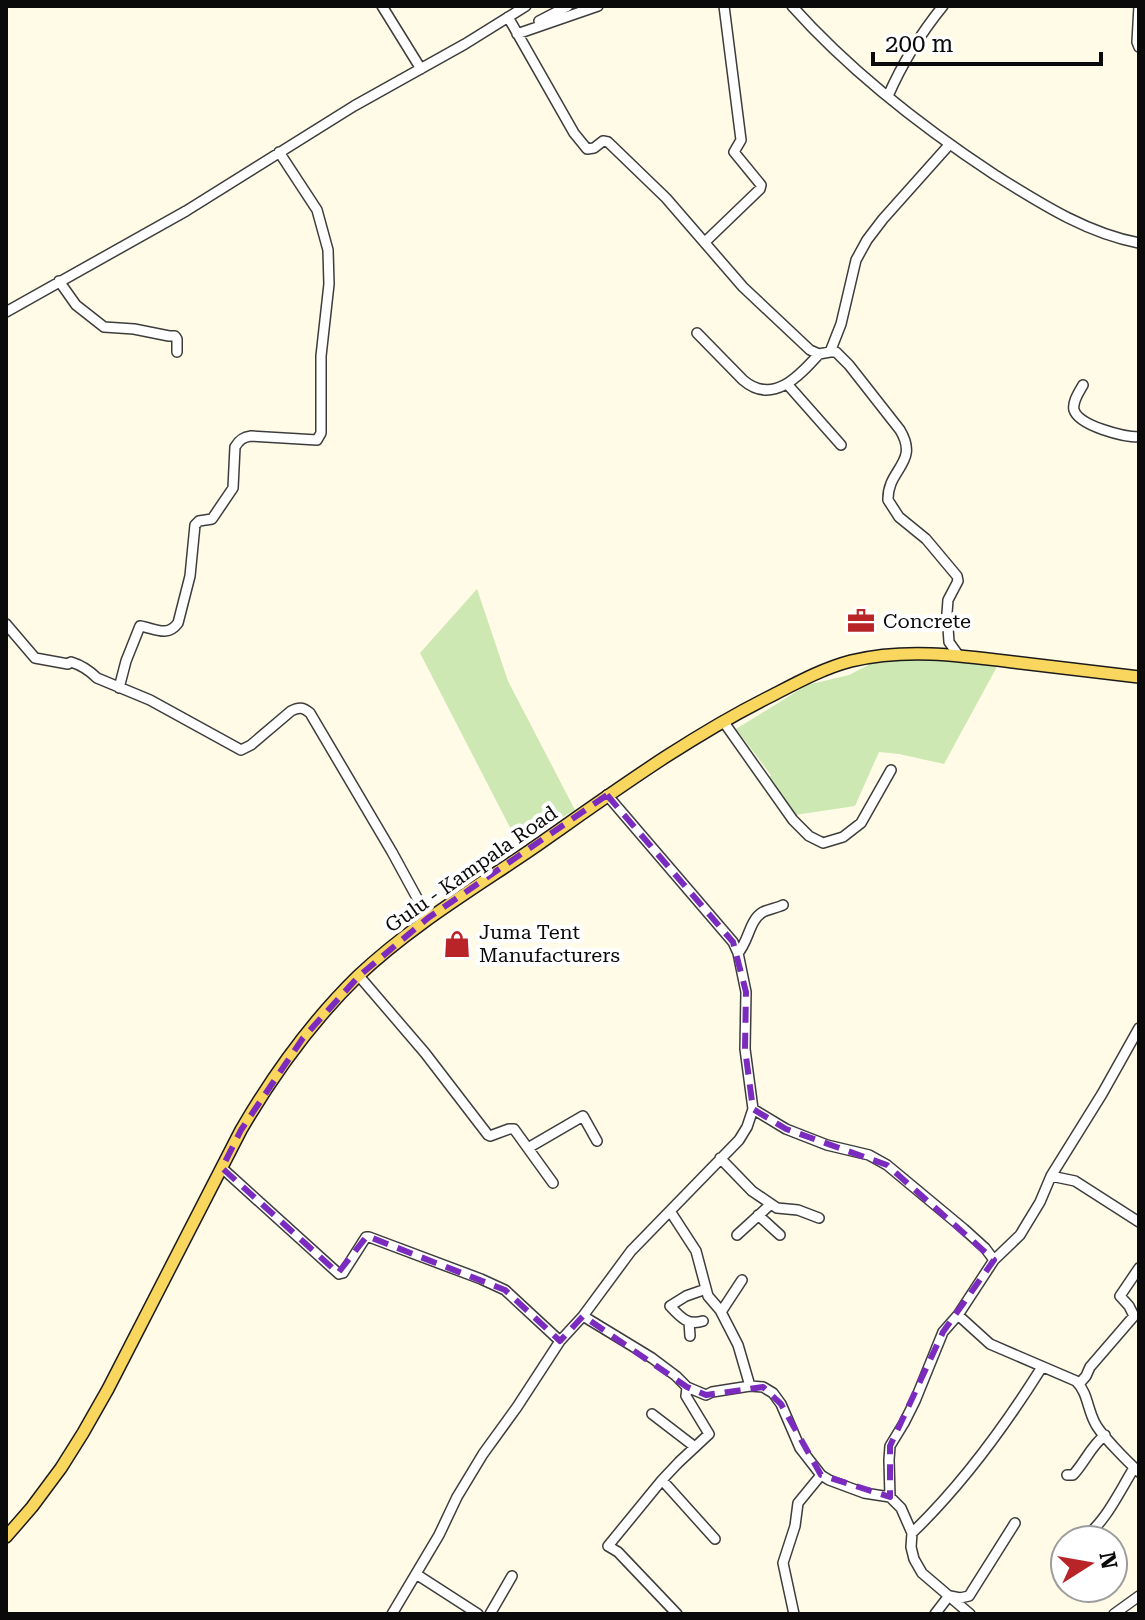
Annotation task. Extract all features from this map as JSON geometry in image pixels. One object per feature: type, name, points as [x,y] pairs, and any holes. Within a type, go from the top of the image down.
[{"type":"main road","name":"Gulu - Kampala Road","points":[[6,1537],[40,1497],[83,1433],[260,1098],[303,1038],[359,976],[397,941],[607,795],[723,721],[810,676],[849,662],[913,652],[1139,677]]},
{"type":"street","points":[[6,312],[137,240],[526,6]]},
{"type":"street","points":[[517,34],[562,6]]},
{"type":"street","points":[[517,34],[568,6]]},
{"type":"street","points":[[517,34],[598,6]]},
{"type":"street","points":[[705,242],[761,187],[734,152],[741,140],[724,6]]},
{"type":"street","points":[[792,6],[838,55],[949,145],[1038,203],[1106,234],[1139,243]]},
{"type":"street","points":[[888,96],[915,45],[943,6]]},
{"type":"street","points":[[1139,6],[1139,47]]},
{"type":"street","points":[[384,7],[421,69]]},
{"type":"street","points":[[508,17],[574,133],[587,149],[603,141],[608,142],[648,180],[743,287],[800,341],[810,350],[836,352],[900,430],[908,451],[890,486],[888,500],[899,517],[926,539],[957,576],[958,581],[948,600],[947,613],[949,642],[959,656]]},
{"type":"street","points":[[697,333],[749,386],[765,389],[788,385],[825,353],[841,324],[856,260],[867,240],[949,145]]},
{"type":"street","points":[[119,688],[140,626],[161,633],[178,623],[190,576],[195,525],[199,521],[212,519],[233,488],[235,447],[238,442],[251,436],[320,438],[321,356],[328,250],[317,210],[279,152]]},
{"type":"street","points":[[59,281],[76,305],[104,327],[175,336],[177,352]]},
{"type":"street","points":[[788,385],[841,445]]},
{"type":"street","points":[[1083,385],[1074,405],[1076,414],[1084,421],[1109,431],[1139,437]]},
{"type":"street","points":[[6,624],[35,658],[76,664],[97,678],[150,700],[241,750],[291,711],[306,709],[428,918]]},
{"type":"street","points":[[723,721],[793,820],[809,836],[823,843],[843,837],[861,823],[891,770]]},
{"type":"street","points":[[392,1614],[483,1454],[560,1341],[583,1316],[631,1251],[739,1140],[753,1109],[745,1049],[746,992],[733,942],[607,795]]},
{"type":"street","points":[[738,953],[761,913],[783,905]]},
{"type":"street","points":[[359,976],[425,1053],[488,1135],[513,1129],[553,1183]]},
{"type":"street","points":[[890,1497],[890,1446],[915,1401],[943,1332],[958,1315],[994,1260],[1020,1235],[1051,1176],[1139,1028]]},
{"type":"street","points":[[753,1109],[786,1129],[827,1145],[869,1155],[887,1165],[964,1229],[994,1260]]},
{"type":"street","points":[[528,1148],[583,1116],[597,1141]]},
{"type":"street","points":[[720,1158],[752,1191],[777,1208],[798,1210],[819,1218]]},
{"type":"street","points":[[222,1168],[339,1274],[343,1273],[368,1236],[505,1290],[560,1341]]},
{"type":"street","points":[[1051,1176],[1075,1181],[1139,1222]]},
{"type":"street","points":[[737,1235],[771,1204]]},
{"type":"street","points":[[670,1211],[696,1251],[708,1296],[721,1312],[738,1345],[750,1386]]},
{"type":"street","points":[[758,1215],[780,1235]]},
{"type":"street","points":[[1079,1384],[1134,1316],[1120,1296],[1139,1268]]},
{"type":"street","points":[[721,1312],[742,1280]]},
{"type":"street","points":[[703,1321],[689,1322],[670,1306],[706,1289]]},
{"type":"street","points":[[958,1315],[990,1344],[1079,1384],[1088,1399],[1096,1425],[1137,1470],[1096,1524]]},
{"type":"street","points":[[583,1316],[652,1358],[687,1387],[706,1395],[750,1386],[763,1387],[773,1393],[800,1448],[821,1475],[864,1493],[890,1497],[901,1508],[912,1533],[914,1559],[922,1573],[970,1614]]},
{"type":"street","points":[[689,1322],[690,1336]]},
{"type":"street","points":[[912,1533],[933,1513],[991,1443],[1042,1367]]},
{"type":"street","points":[[677,1614],[618,1552],[608,1546],[662,1480],[709,1434],[686,1396],[687,1387]]},
{"type":"street","points":[[652,1414],[695,1447]]},
{"type":"street","points":[[1067,1475],[1073,1475],[1080,1468],[1092,1447],[1105,1435]]},
{"type":"street","points":[[794,1614],[783,1563],[795,1526],[798,1503],[821,1475]]},
{"type":"street","points":[[662,1480],[715,1539]]},
{"type":"street","points":[[949,1596],[969,1596],[1015,1523]]},
{"type":"street","points":[[416,1574],[478,1614]]},
{"type":"street","points":[[490,1614],[512,1576]]},
{"type":"street","points":[[935,1614],[949,1596]]},
{"type":"street","points":[[1114,1614],[1139,1596]]},
{"type":"highlighted area","points":[[607,795],[733,942],[746,992],[745,1049],[753,1109],[786,1129],[887,1165],[994,1260],[943,1332],[890,1446],[890,1497],[821,1475],[781,1404],[763,1387],[706,1395],[687,1387],[583,1316],[560,1341],[505,1290],[367,1236],[338,1273],[222,1168],[241,1130],[303,1038],[359,976],[428,918]]},
{"type":"green space","points":[[477,589],[508,681],[575,810],[518,843],[420,653]]},
{"type":"green space","points":[[928,658],[999,663],[944,764],[879,752],[855,806],[795,815],[769,779],[771,775],[736,729],[807,685],[849,675],[872,663]]},
{"type":"place","name":"Concrete","points":[[861,621]]},
{"type":"place","name":"Juma Tent Manufacturers","points":[[457,944]]}]
